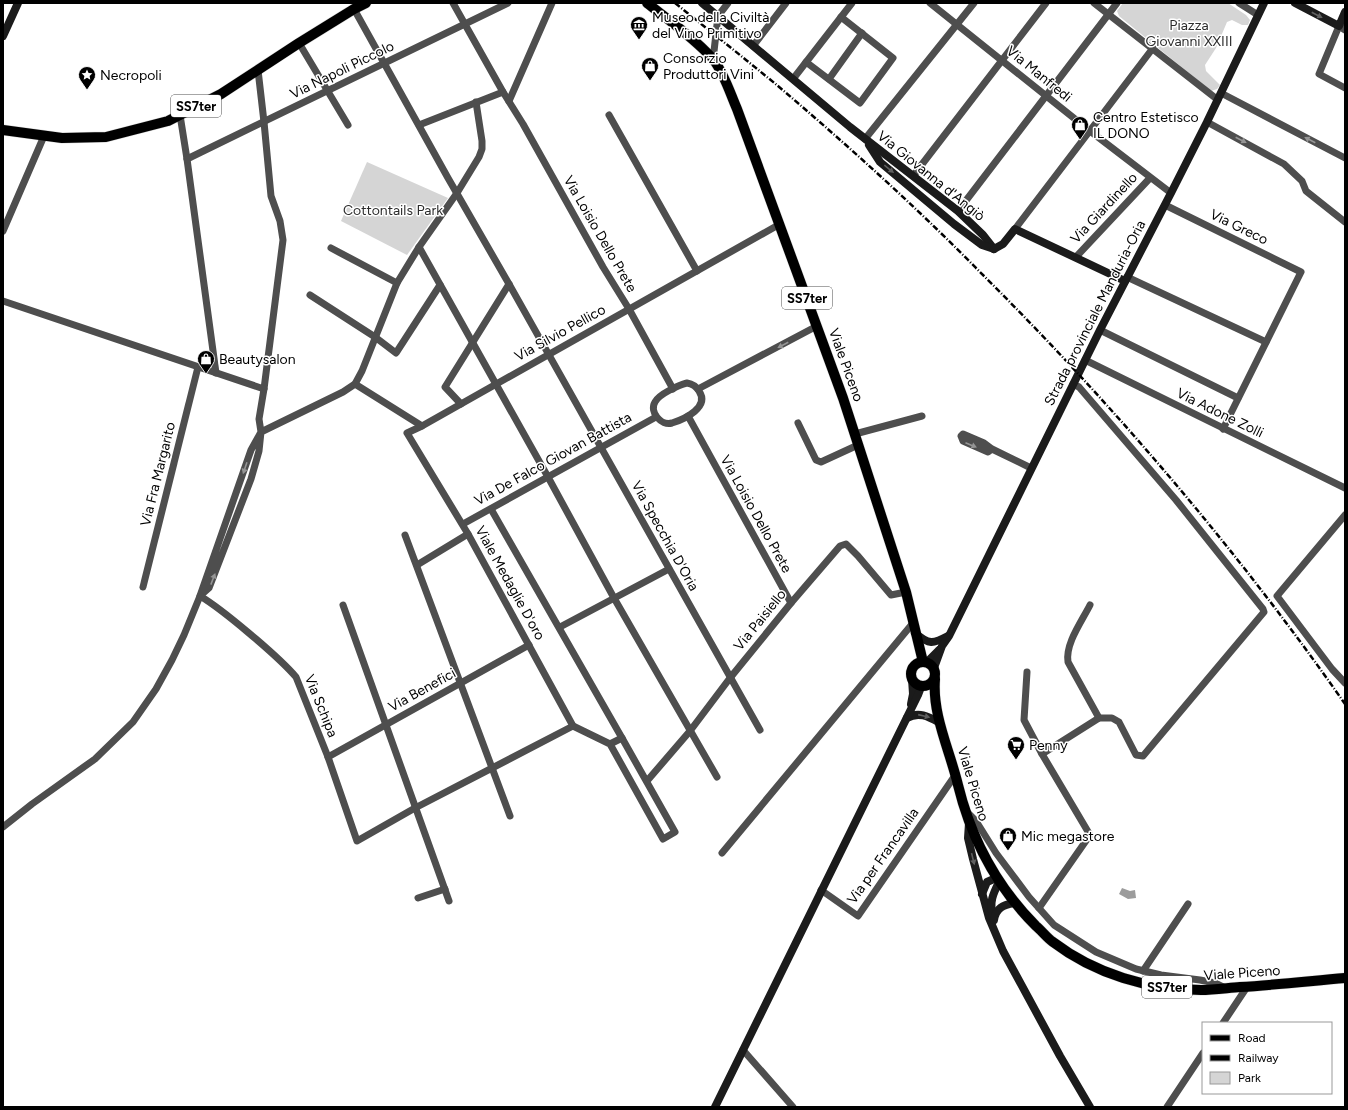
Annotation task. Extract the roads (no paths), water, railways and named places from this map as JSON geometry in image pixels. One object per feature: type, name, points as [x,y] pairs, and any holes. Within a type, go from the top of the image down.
[{"type":"main road","name":"SS7ter","points":[[3,130],[62,138],[106,137],[168,121],[221,94],[299,43],[366,3]]},
{"type":"main road","name":"Viale Piceno","points":[[647,3],[690,37],[714,60],[738,109],[855,434],[906,592],[914,628],[928,664]]},
{"type":"main road","name":"Viale Piceno","points":[[912,674],[915,649],[914,628]]},
{"type":"main road","points":[[928,664],[936,672],[935,679],[930,685],[917,685],[912,674],[915,665],[928,664]]},
{"type":"main road","name":"Viale Piceno","points":[[935,679],[934,687],[939,718],[969,823],[998,880],[1014,903],[1053,942],[1075,957],[1123,978],[1143,984],[1173,988],[1201,990],[1345,978]]},
{"type":"main road","name":"Viale Piceno","points":[[924,686],[939,718]]},
{"type":"street","points":[[3,36],[18,3]]},
{"type":"street","name":"Via Loisio Dello Prete","points":[[453,3],[603,267],[629,309],[673,389]]},
{"type":"street","name":"Via Napoli Piccolo","points":[[187,159],[508,3]]},
{"type":"street","points":[[509,101],[552,3]]},
{"type":"street","points":[[702,3],[865,139],[974,3]]},
{"type":"street","points":[[714,60],[718,16],[728,3]]},
{"type":"street","points":[[753,46],[786,3]]},
{"type":"street","points":[[793,79],[852,3]]},
{"type":"street","name":"Via Manfredi","points":[[930,3],[1171,194]]},
{"type":"street","points":[[913,176],[1046,3]]},
{"type":"street","points":[[1094,3],[1219,97],[1345,158]]},
{"type":"street","points":[[958,211],[1117,3]]},
{"type":"street","points":[[1239,3],[1258,15]]},
{"type":"street","name":"Strada provinciale Manduria-Oria","points":[[928,664],[949,636],[1100,330],[1207,122],[1264,3]]},
{"type":"street","points":[[1295,3],[1342,28]]},
{"type":"street","name":"Via Specchia D'Oria","points":[[354,9],[760,730]]},
{"type":"street","points":[[1345,12],[1342,28],[1319,74],[1345,88]]},
{"type":"street","points":[[806,62],[860,103],[893,58],[841,17]]},
{"type":"street","points":[[829,79],[862,33]]},
{"type":"street","points":[[299,43],[348,125]]},
{"type":"street","points":[[994,249],[1003,244],[1015,229],[1153,48]]},
{"type":"street","points":[[258,70],[271,196],[280,221],[283,240],[259,419],[261,432]]},
{"type":"street","points":[[419,125],[503,92]]},
{"type":"street","points":[[3,827],[32,804],[96,759],[133,722],[156,689],[186,631],[200,596],[251,450],[261,432],[344,392],[355,384],[369,356],[375,337],[397,283],[419,247],[480,157],[482,149],[476,102]]},
{"type":"street","points":[[180,115],[216,373]]},
{"type":"street","points":[[609,115],[697,271]]},
{"type":"street","points":[[1207,122],[1284,164],[1302,181],[1306,191],[1345,222]]},
{"type":"street","points":[[3,231],[44,136]]},
{"type":"street","name":"Via Giovanna d'Angiò","points":[[865,139],[958,211],[983,235],[994,249]]},
{"type":"street","name":"Via Giovanna d'Angiò","points":[[865,139],[880,162],[954,224],[982,245],[994,249]]},
{"type":"street","name":"Via Giardinello","points":[[1076,257],[1150,178]]},
{"type":"street","name":"Via Greco","points":[[1165,205],[1301,272],[1266,342]]},
{"type":"street","name":"Via Silvio Pellico","points":[[422,426],[780,224]]},
{"type":"street","points":[[1015,229],[1266,342],[1223,429]]},
{"type":"street","points":[[419,247],[614,598],[717,777]]},
{"type":"street","points":[[331,248],[397,283]]},
{"type":"street","points":[[460,404],[445,387],[509,284]]},
{"type":"street","points":[[310,295],[375,337],[396,353],[440,285]]},
{"type":"street","points":[[3,302],[264,389]]},
{"type":"street","points":[[698,389],[817,326]]},
{"type":"street","points":[[1100,330],[1238,398]]},
{"type":"street","name":"Via Adone Zolli","points":[[1085,360],[1345,488]]},
{"type":"street","name":"Via Fra Margarito","points":[[144,587],[198,367]]},
{"type":"street","points":[[687,383],[695,385],[698,389],[702,395],[701,403],[697,410],[688,416],[671,424],[665,423],[656,417],[653,408],[655,402],[677,386],[687,383]]},
{"type":"street","points":[[355,384],[422,426]]},
{"type":"street","points":[[1042,754],[1100,718],[1112,718],[1119,722],[1136,755],[1143,756],[1264,612],[1176,500],[1079,387],[1073,384]]},
{"type":"street","name":"Via Loisio Dello Prete","points":[[688,416],[791,604]]},
{"type":"street","points":[[855,434],[922,416]]},
{"type":"street","name":"Via De Falco Giovan Battista","points":[[462,524],[656,417]]},
{"type":"street","points":[[798,423],[816,460],[821,462],[858,445]]},
{"type":"street","name":"Viale Medaglie D'oro","points":[[422,426],[407,433],[468,534],[573,726]]},
{"type":"street","points":[[992,450],[1032,468]]},
{"type":"street","name":"Viale Medaglie D'oro","points":[[491,508],[560,627],[675,832],[663,839],[610,744]]},
{"type":"street","points":[[1345,515],[1277,596],[1332,669],[1345,683]]},
{"type":"street","points":[[416,565],[468,534]]},
{"type":"street","points":[[405,535],[510,816]]},
{"type":"street","name":"Via Paisiello","points":[[646,782],[690,731],[730,678],[840,546],[846,544],[892,595],[906,592]]},
{"type":"street","points":[[560,627],[669,569]]},
{"type":"street","name":"Via Schipa","points":[[200,596],[209,601],[288,667],[296,677],[328,757],[357,841],[415,808]]},
{"type":"street","points":[[1090,605],[1069,646],[1067,654],[1068,662],[1100,718]]},
{"type":"street","points":[[343,606],[415,808],[450,900]]},
{"type":"street","points":[[722,854],[914,628],[926,641],[935,642],[949,636]]},
{"type":"street","name":"Via Benefici","points":[[328,757],[529,645]]},
{"type":"street","points":[[1027,672],[1024,720],[1042,754],[1090,835],[1039,908]]},
{"type":"street","points":[[907,718],[913,694],[912,674]]},
{"type":"street","points":[[715,1107],[821,890],[924,686]]},
{"type":"street","points":[[907,718],[913,714],[939,718]]},
{"type":"street","points":[[415,808],[573,726],[610,744],[622,738]]},
{"type":"street","name":"Via per Francavilla","points":[[821,890],[858,916],[956,774]]},
{"type":"street","points":[[965,811],[976,821],[996,853],[1029,897],[1054,925],[1096,952],[1136,969],[1161,975],[1215,983],[1225,988]]},
{"type":"street","points":[[969,823],[968,838],[982,895],[1003,951],[1060,1056],[1090,1107]]},
{"type":"street","points":[[982,895],[988,882],[998,880],[991,901],[991,910],[994,918]]},
{"type":"street","points":[[418,898],[445,889]]},
{"type":"street","points":[[994,929],[994,918],[996,911],[1006,904],[1014,903]]},
{"type":"street","points":[[1143,971],[1188,904]]},
{"type":"street","points":[[1224,1022],[1247,987]]},
{"type":"street","points":[[743,1050],[794,1107]]},
{"type":"street","points":[[1168,1107],[1202,1055]]},
{"type":"railway","points":[[675,3],[778,86],[854,152],[952,244],[1026,319],[1123,424],[1216,533],[1260,589],[1345,704]]},
{"type":"place","name":"Museo della Civiltà del Vino Primitivo","points":[[639,40]]},
{"type":"place","name":"Consorzio Produttori Vini","points":[[650,81]]},
{"type":"place","name":"Necropoli","points":[[87,90]]},
{"type":"place","name":"Centro Estetisco IL DONO","points":[[1080,140]]},
{"type":"place","name":"Beautysalon","points":[[206,374]]},
{"type":"place","name":"Penny","points":[[1016,760]]},
{"type":"place","name":"Mic megastore","points":[[1008,851]]},
{"type":"park label","name":"Piazza Giovanni XXIII","points":[[1189,34]]},
{"type":"park label","name":"Cottontails Park","points":[[393,210]]}]
